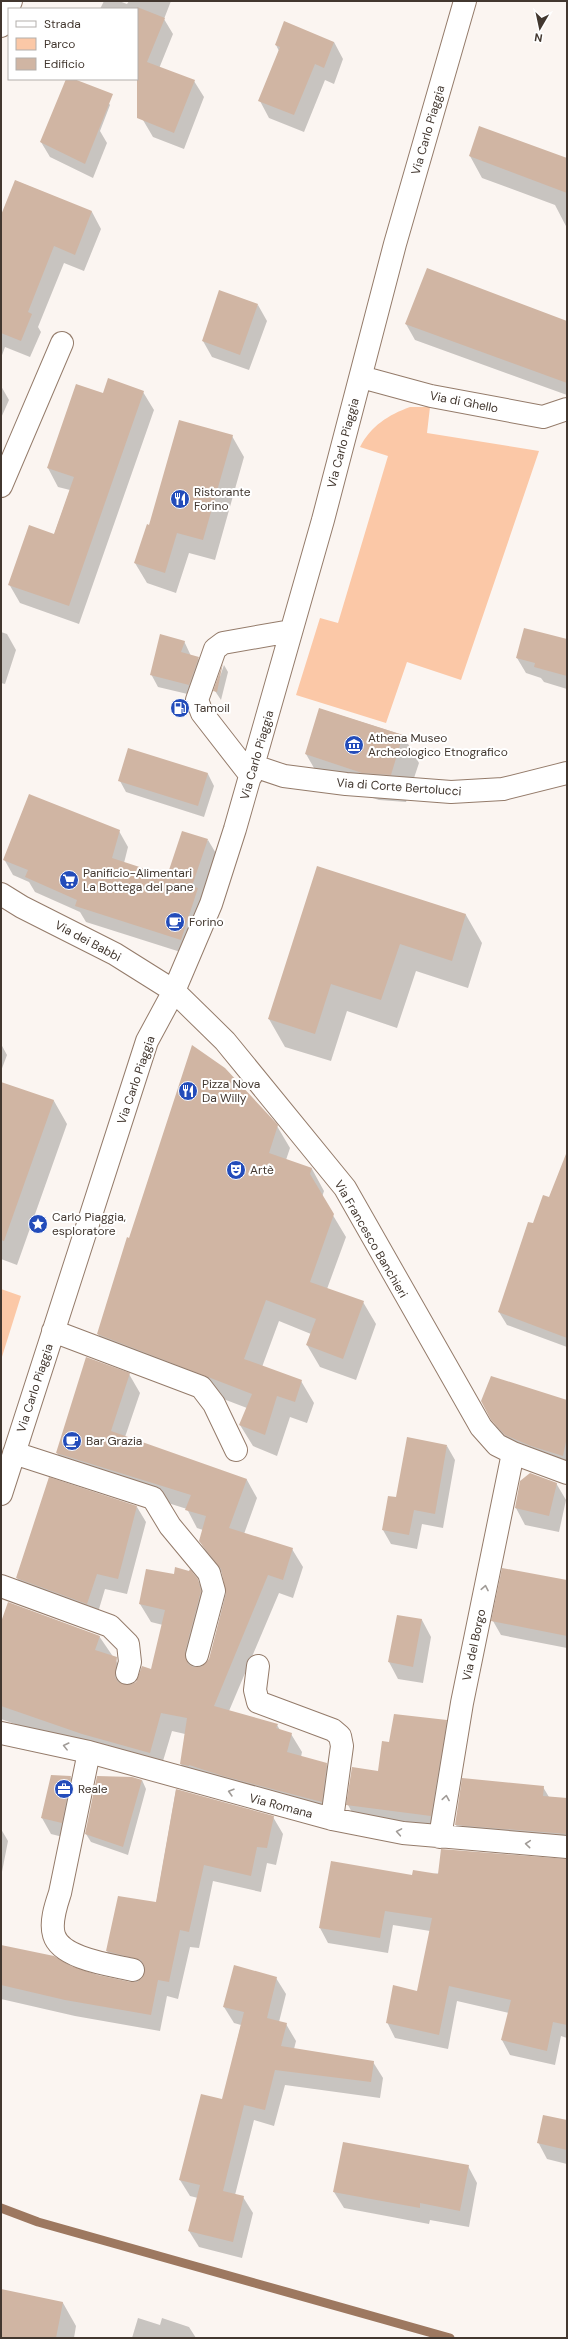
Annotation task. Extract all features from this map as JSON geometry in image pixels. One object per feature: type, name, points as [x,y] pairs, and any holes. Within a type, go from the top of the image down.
[{"type":"street","points":[[1,26],[10,1]]},
{"type":"street","name":"Via Carlo Piaggia","points":[[1,1494],[147,1041],[174,991],[211,904],[253,771],[361,377],[395,244],[466,1]]},
{"type":"street","points":[[1,486],[62,343]]},
{"type":"street","name":"Via di Ghello","points":[[361,377],[431,396],[543,417],[567,409]]},
{"type":"street","points":[[253,771],[202,713],[198,700],[215,649],[224,643],[291,631]]},
{"type":"street","name":"Via di Corte Bertolucci","points":[[253,771],[346,784],[451,792],[503,789],[567,774]]},
{"type":"street","name":"Via dei Babbi","points":[[1,894],[22,907],[115,954],[174,991]]},
{"type":"street","name":"Via Francesco Banchieri","points":[[174,991],[225,1041],[345,1188],[481,1427],[497,1445],[513,1453],[567,1473]]},
{"type":"street","points":[[53,1331],[201,1387],[214,1404],[236,1450]]},
{"type":"street","points":[[14,1452],[153,1498],[170,1526],[209,1573],[214,1591],[197,1655]]},
{"type":"street","name":"Via del Borgo","points":[[440,1837],[462,1703],[513,1453]]},
{"type":"street","points":[[1,1586],[110,1626],[128,1644],[130,1662],[127,1673]]},
{"type":"street","points":[[258,1666],[255,1690],[258,1702],[333,1730],[340,1736],[342,1746],[332,1819]]},
{"type":"street","name":"Via Romana","points":[[1,1733],[89,1752],[332,1819],[403,1833],[567,1847]]},
{"type":"street","points":[[89,1752],[60,1893],[54,1912],[54,1936],[66,1951],[133,1970]]},
{"type":"green space","points":[[410,407],[430,407],[427,433],[539,451],[461,680],[407,662],[386,723],[296,695],[320,618],[338,623],[388,456],[360,447],[369,433],[381,422]]},
{"type":"green space","points":[[1,1289],[21,1296],[1,1360]]},
{"type":"building","points":[[137,8],[165,18],[147,62],[195,80],[174,133],[137,118]]},
{"type":"building","points":[[284,21],[334,42],[324,68],[315,64],[294,115],[258,101],[280,47],[275,45]]},
{"type":"building","points":[[66,80],[77,80],[113,94],[85,164],[40,142]]},
{"type":"building","points":[[479,126],[567,158],[567,193],[469,156]]},
{"type":"building","points":[[15,180],[92,211],[75,255],[54,246],[28,312],[32,314],[21,341],[1,333],[1,215]]},
{"type":"building","points":[[427,268],[567,321],[567,383],[405,324]]},
{"type":"building","points":[[219,290],[258,304],[240,355],[202,341]]},
{"type":"building","points":[[108,378],[144,391],[69,606],[8,585],[29,525],[54,534],[74,477],[47,468],[76,384],[103,393]]},
{"type":"building","points":[[179,420],[233,435],[203,540],[177,533],[165,573],[134,563],[147,524],[149,525]]},
{"type":"building","points":[[524,628],[567,639],[567,676],[534,667],[535,663],[516,658]]},
{"type":"building","points":[[160,634],[185,641],[181,652],[199,657],[189,685],[150,675]]},
{"type":"building","points":[[223,663],[217,692],[213,691]]},
{"type":"building","name":"Athena Museo Archeologico Etnografico","points":[[319,708],[403,735],[391,775],[362,773],[305,754]]},
{"type":"building","points":[[128,748],[208,773],[198,806],[118,781]]},
{"type":"building","points":[[29,794],[120,830],[112,858],[167,876],[182,831],[208,839],[192,886],[198,888],[181,940],[75,906],[77,900],[25,877],[28,870],[3,860]]},
{"type":"building","points":[[317,866],[466,914],[452,961],[400,944],[381,1000],[331,984],[315,1034],[268,1019]]},
{"type":"building","points":[[192,1045],[225,1068],[278,1125],[269,1153],[312,1168],[310,1174],[334,1214],[310,1282],[364,1301],[343,1359],[306,1345],[316,1319],[266,1300],[244,1359],[302,1380],[295,1402],[277,1396],[265,1435],[239,1425],[252,1394],[97,1334],[127,1237],[129,1238]]},
{"type":"building","points":[[1,1082],[54,1100],[4,1241],[1,1240]]},
{"type":"building","points":[[566,1154],[567,1338],[498,1312],[528,1222],[533,1223],[543,1195],[549,1197]]},
{"type":"building","points":[[86,1357],[130,1373],[111,1431],[247,1479],[229,1528],[293,1548],[283,1580],[268,1575],[214,1706],[278,1724],[276,1728],[292,1733],[287,1752],[327,1763],[322,1802],[223,1776],[189,1765],[180,1764],[187,1718],[161,1713],[150,1753],[82,1734],[1,1706],[1,1622],[8,1602],[100,1636],[95,1650],[117,1657],[115,1677],[118,1682],[130,1685],[136,1682],[142,1666],[151,1669],[165,1610],[139,1604],[146,1569],[174,1574],[175,1567],[189,1571],[190,1569],[198,1579],[201,1591],[185,1652],[188,1664],[193,1667],[201,1667],[209,1659],[226,1594],[221,1569],[199,1541],[206,1516],[185,1510],[191,1495],[56,1453]]},
{"type":"building","points":[[491,1376],[567,1400],[567,1437],[563,1456],[531,1446],[505,1435],[491,1420],[481,1401]]},
{"type":"building","points":[[407,1437],[447,1445],[435,1514],[414,1510],[409,1535],[382,1530],[388,1496],[396,1497]]},
{"type":"building","points":[[530,1473],[557,1483],[549,1516],[515,1508],[520,1481]]},
{"type":"building","points":[[49,1477],[137,1506],[118,1579],[97,1574],[87,1604],[16,1578]]},
{"type":"building","points":[[502,1568],[567,1580],[567,1636],[491,1621]]},
{"type":"building","points":[[397,1615],[422,1619],[413,1667],[388,1662]]},
{"type":"building","points":[[394,1714],[447,1720],[431,1816],[346,1805],[352,1767],[378,1771],[382,1741],[389,1742]]},
{"type":"building","points":[[51,1775],[71,1776],[62,1823],[41,1818]]},
{"type":"building","points":[[97,1776],[132,1777],[142,1780],[123,1847],[85,1834]]},
{"type":"building","points":[[462,1778],[544,1786],[543,1796],[567,1798],[567,1834],[455,1825]]},
{"type":"building","points":[[176,1789],[274,1816],[267,1848],[257,1847],[251,1876],[204,1865],[189,1932],[180,1930],[169,1982],[158,1980],[151,2015],[65,2000],[1,1985],[1,1945],[54,1956],[71,1966],[98,1975],[131,1982],[137,1982],[142,1978],[145,1967],[141,1960],[106,1951],[118,1896],[156,1902]]},
{"type":"building","points":[[441,1849],[567,1859],[567,2025],[553,2022],[547,2051],[501,2040],[511,2000],[449,1986],[439,2035],[386,2023],[393,1985],[417,1991],[432,1918],[385,1911],[380,1938],[319,1928],[331,1861],[412,1875],[413,1870],[438,1874]]},
{"type":"building","points":[[234,1965],[277,1977],[267,2018],[287,2023],[281,2046],[374,2061],[371,2082],[275,2070],[265,2110],[244,2105],[223,2191],[244,2196],[233,2242],[188,2231],[200,2185],[179,2180],[201,2094],[222,2099],[244,2012],[223,2007]]},
{"type":"building","points":[[543,2115],[567,2120],[567,2150],[537,2143]]},
{"type":"building","points":[[343,2142],[469,2165],[460,2211],[420,2203],[420,2208],[333,2192]]},
{"type":"building","points":[[1,2289],[63,2302],[56,2338],[1,2338]]},
{"type":"waterway","points":[[1,2208],[38,2222],[450,2338]]},
{"type":"place","name":"Ristorante Forino","points":[[180,499]]},
{"type":"place","name":"Tamoil","points":[[180,708]]},
{"type":"place","name":"Athena Museo Archeologico Etnografico","points":[[354,745]]},
{"type":"place","name":"Panificio-Alimentari La Bottega del pane","points":[[69,880]]},
{"type":"place","name":"Forino","points":[[175,922]]},
{"type":"place","name":"Pizza Nova Da Willy","points":[[188,1091]]},
{"type":"place","name":"Artè","points":[[236,1170]]},
{"type":"place","name":"Carlo Piaggia, esploratore","points":[[38,1224]]},
{"type":"place","name":"Bar Grazia","points":[[72,1441]]},
{"type":"place","name":"Reale","points":[[64,1789]]}]
